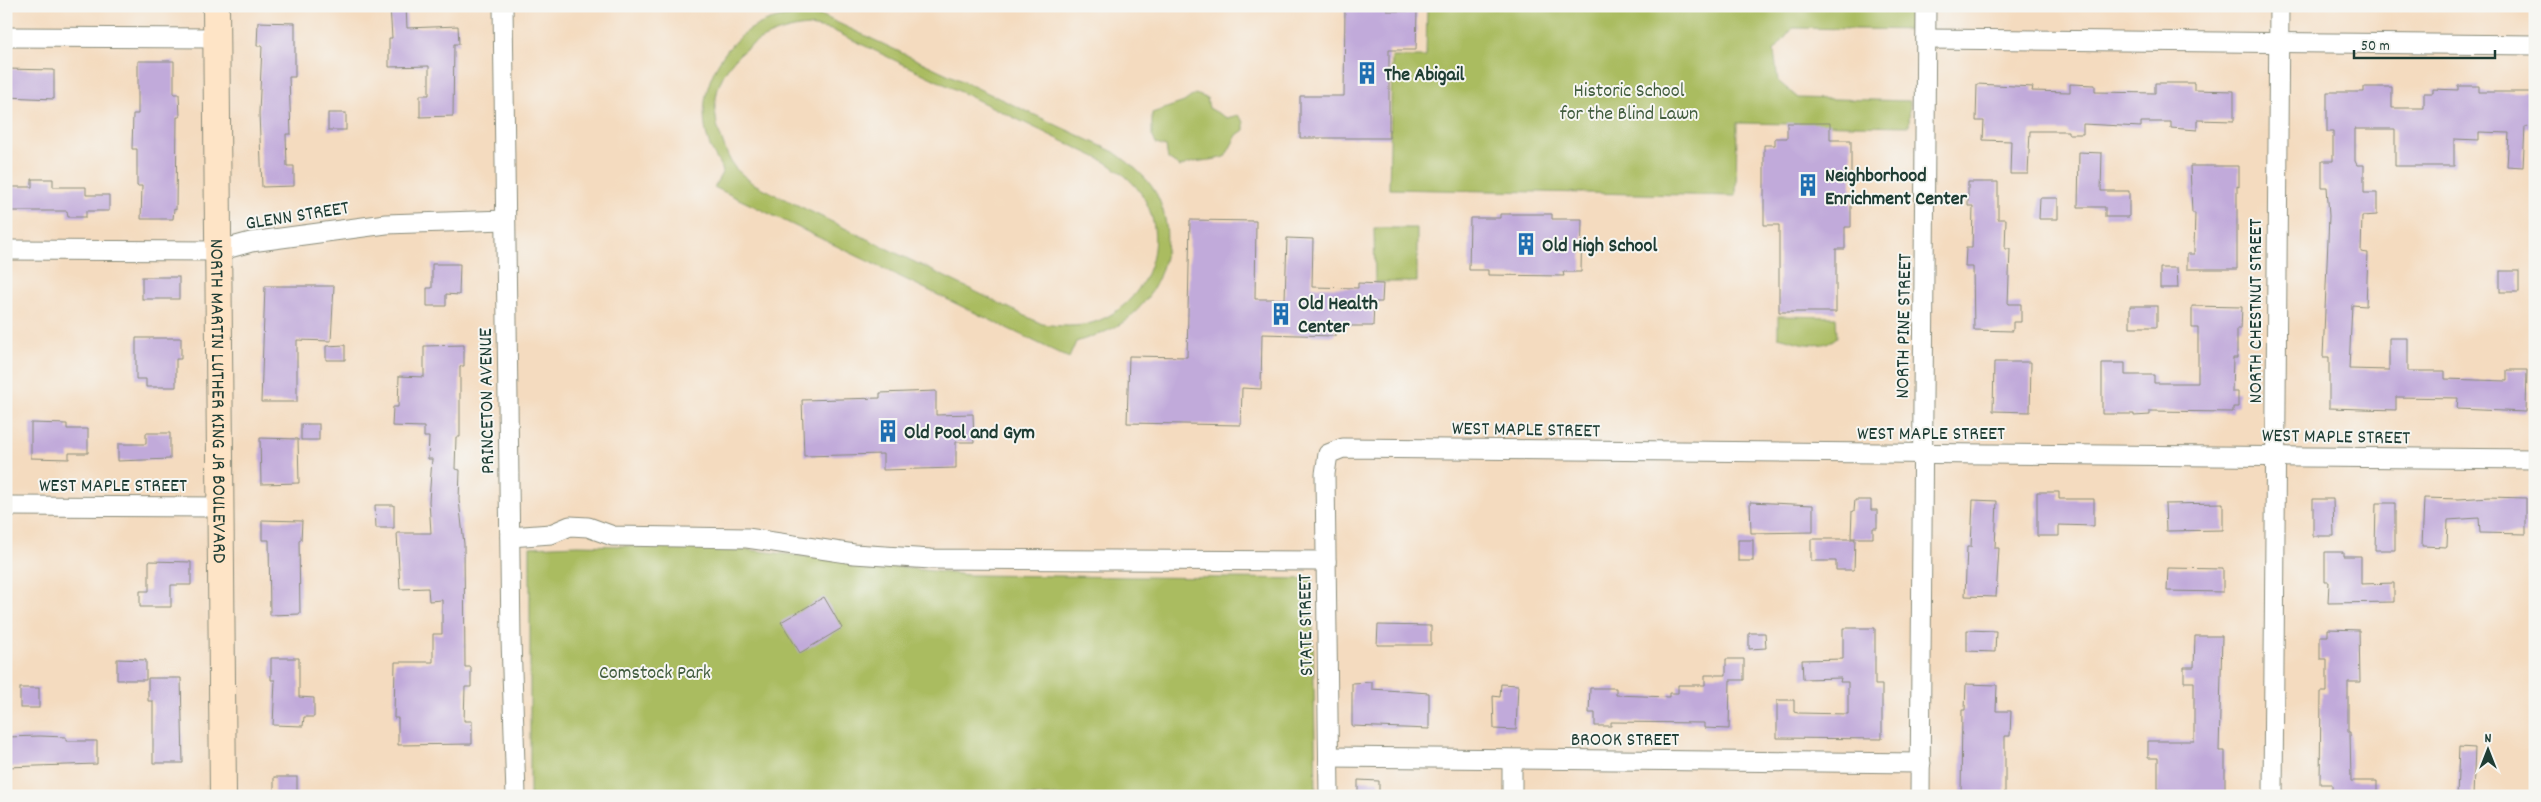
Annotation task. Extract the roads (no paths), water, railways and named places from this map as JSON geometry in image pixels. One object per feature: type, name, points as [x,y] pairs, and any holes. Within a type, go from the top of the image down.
[{"type":"street","name":"NORTH MARTIN LUTHER KING JR BOULEVARD","points":[[216,6],[223,796]]},
{"type":"street","name":"PRINCETON AVENUE","points":[[503,6],[510,537],[516,796]]},
{"type":"street","name":"NORTH PINE STREET","points":[[1920,796],[1926,6]]},
{"type":"street","name":"NORTH CHESTNUT STREET","points":[[2273,796],[2279,6]]},
{"type":"street","points":[[6,37],[216,38]]},
{"type":"street","points":[[1926,39],[2535,45]]},
{"type":"street","name":"GLENN STREET","points":[[6,250],[218,251],[251,242],[386,224],[505,220]]},
{"type":"street","name":"WEST MAPLE STREET","points":[[1328,454],[1342,448],[2535,460]]},
{"type":"street","name":"STATE STREET","points":[[1328,454],[1325,474],[1330,796]]},
{"type":"street","name":"WEST MAPLE STREET","points":[[6,506],[220,507]]},
{"type":"street","points":[[510,537],[551,534],[570,526],[588,526],[613,536],[747,538],[854,554],[932,559],[1326,561]]},
{"type":"street","name":"BROOK STREET","points":[[1329,757],[1921,763]]},
{"type":"street","points":[[1512,760],[1512,796]]},
{"type":"place","name":"The Abigail","points":[[1367,73]]},
{"type":"place","name":"Neighborhood Enrichment Center","points":[[1808,185]]},
{"type":"place","name":"Old High School","points":[[1526,244]]},
{"type":"place","name":"Old Health Center","points":[[1281,314]]},
{"type":"place","name":"Old Pool and Gym","points":[[888,431]]},
{"type":"park label","name":"Historic School for the Blind Lawn","points":[[1629,100]]},
{"type":"park label","name":"Comstock Park","points":[[655,671]]}]
